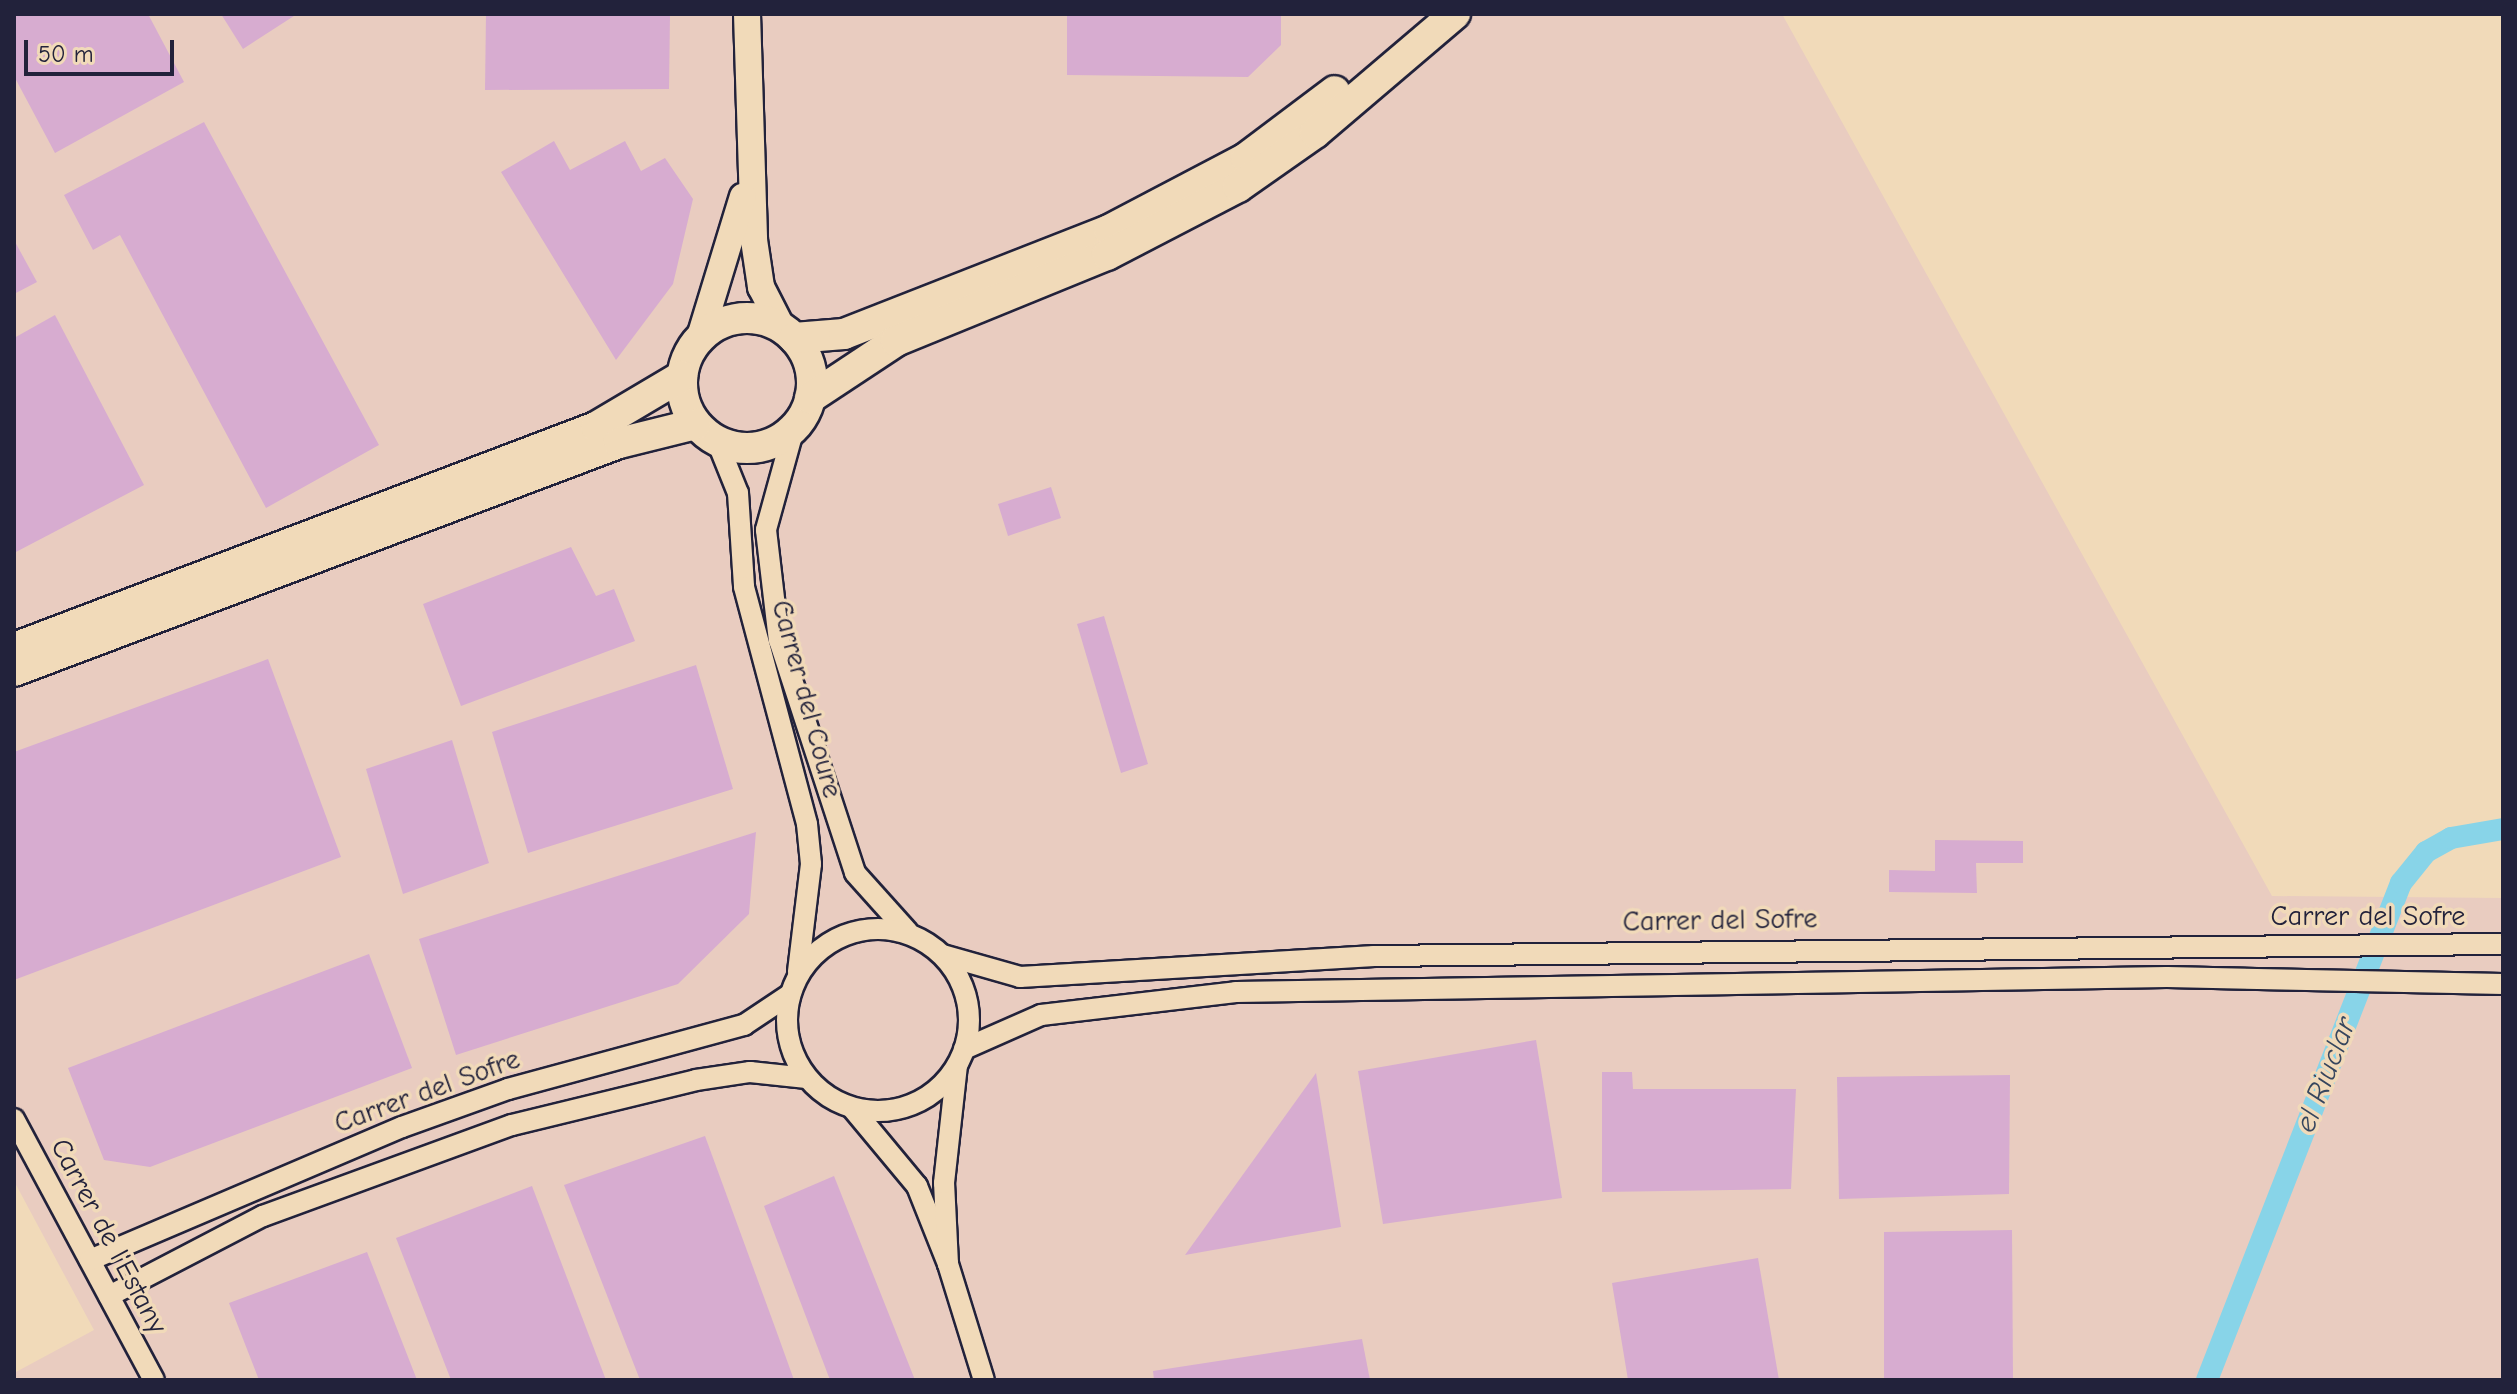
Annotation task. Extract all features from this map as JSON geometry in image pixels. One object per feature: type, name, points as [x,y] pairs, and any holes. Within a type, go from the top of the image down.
[{"type":"main road","points":[[14,648],[596,427],[682,376],[700,337],[741,317],[816,340],[881,322],[1185,193],[1312,110],[1424,14]]},
{"type":"main road","points":[[14,671],[619,443],[707,432],[748,448],[794,428],[810,398],[896,341],[1107,255],[1238,187],[1315,133],[1455,14]]},
{"type":"main road","points":[[788,333],[809,364],[810,398]]},
{"type":"main road","points":[[682,376],[707,432]]},
{"type":"street","points":[[747,14],[748,173],[761,287],[788,333]]},
{"type":"street","points":[[700,337],[748,173]]},
{"type":"street","name":"Carrer del Coure","points":[[794,428],[766,530],[779,640],[855,873],[911,934]]},
{"type":"street","name":"Carrer del Coure","points":[[707,432],[738,493],[744,587],[807,824],[811,864],[793,986]]},
{"type":"street","points":[[948,1264],[944,1183],[967,1001],[943,955],[911,934],[876,928],[847,934],[825,945],[793,986],[789,1043],[807,1078],[853,1109],[917,1186],[948,1264],[984,1380]]},
{"type":"street","name":"Carrer del Sofre","points":[[943,955],[1020,977],[1406,955],[2503,944]]},
{"type":"street","points":[[853,1109],[910,1106],[940,1087],[961,1055],[1041,1015],[1236,992],[2331,980],[2503,984]]},
{"type":"street","name":"Carrer del Sofre","points":[[90,1260],[402,1127],[508,1089],[744,1025],[793,986]]},
{"type":"street","name":"Carrer del Sofre","points":[[109,1296],[263,1216],[512,1125],[696,1080],[750,1072],[807,1078]]},
{"type":"street","name":"Carrer de l'Estany","points":[[14,1119],[154,1380]]},
{"type":"shaded area","points":[[14,14],[1782,14],[2272,896],[2503,898],[2503,1380],[14,1380],[14,1373],[94,1330],[14,1181]]},
{"type":"building","points":[[14,14],[148,14],[184,82],[55,153],[14,76]]},
{"type":"building","points":[[221,14],[297,14],[243,49]]},
{"type":"building","points":[[486,14],[670,14],[669,89],[485,90]]},
{"type":"building","points":[[1067,14],[1281,14],[1281,45],[1248,77],[1067,75]]},
{"type":"building","points":[[204,122],[379,445],[266,508],[120,235],[93,250],[64,195]]},
{"type":"building","points":[[554,141],[570,170],[625,141],[641,171],[665,158],[693,199],[673,284],[616,360],[501,172]]},
{"type":"building","points":[[14,240],[37,282],[14,294]]},
{"type":"building","points":[[55,315],[144,485],[14,553],[14,338]]},
{"type":"building","points":[[1051,487],[1061,518],[1008,536],[998,504]]},
{"type":"building","points":[[571,547],[596,596],[614,589],[635,641],[461,706],[423,604]]},
{"type":"building","points":[[1104,616],[1148,764],[1121,773],[1077,624]]},
{"type":"building","points":[[268,659],[341,857],[14,980],[14,752]]},
{"type":"building","points":[[696,665],[733,789],[528,853],[492,732]]},
{"type":"building","points":[[452,740],[489,863],[403,894],[366,769]]},
{"type":"building","points":[[756,832],[749,914],[678,984],[456,1055],[419,939]]},
{"type":"building","points":[[1935,840],[2023,841],[2023,863],[1976,863],[1977,893],[1889,892],[1889,870],[1935,871]]},
{"type":"building","points":[[369,954],[412,1068],[150,1167],[104,1160],[68,1068]]},
{"type":"building","points":[[1536,1040],[1562,1198],[1383,1224],[1358,1071]]},
{"type":"building","points":[[1602,1072],[1632,1072],[1633,1089],[1796,1089],[1791,1189],[1602,1192]]},
{"type":"building","points":[[1316,1073],[1341,1227],[1185,1255]]},
{"type":"building","points":[[2010,1075],[2009,1194],[1839,1199],[1837,1077]]},
{"type":"building","points":[[705,1136],[794,1380],[640,1380],[564,1185]]},
{"type":"building","points":[[834,1176],[915,1380],[830,1380],[764,1206]]},
{"type":"building","points":[[532,1186],[606,1380],[451,1380],[396,1238]]},
{"type":"building","points":[[2012,1230],[2013,1380],[1884,1380],[1884,1232]]},
{"type":"building","points":[[367,1252],[417,1380],[259,1380],[229,1303]]},
{"type":"building","points":[[1758,1258],[1779,1380],[1628,1380],[1612,1283]]},
{"type":"building","points":[[1362,1339],[1370,1380],[1154,1380],[1153,1371]]},
{"type":"waterway","name":"el Riuclar","points":[[2207,1380],[2401,883],[2426,852],[2451,838],[2503,829]]}]
